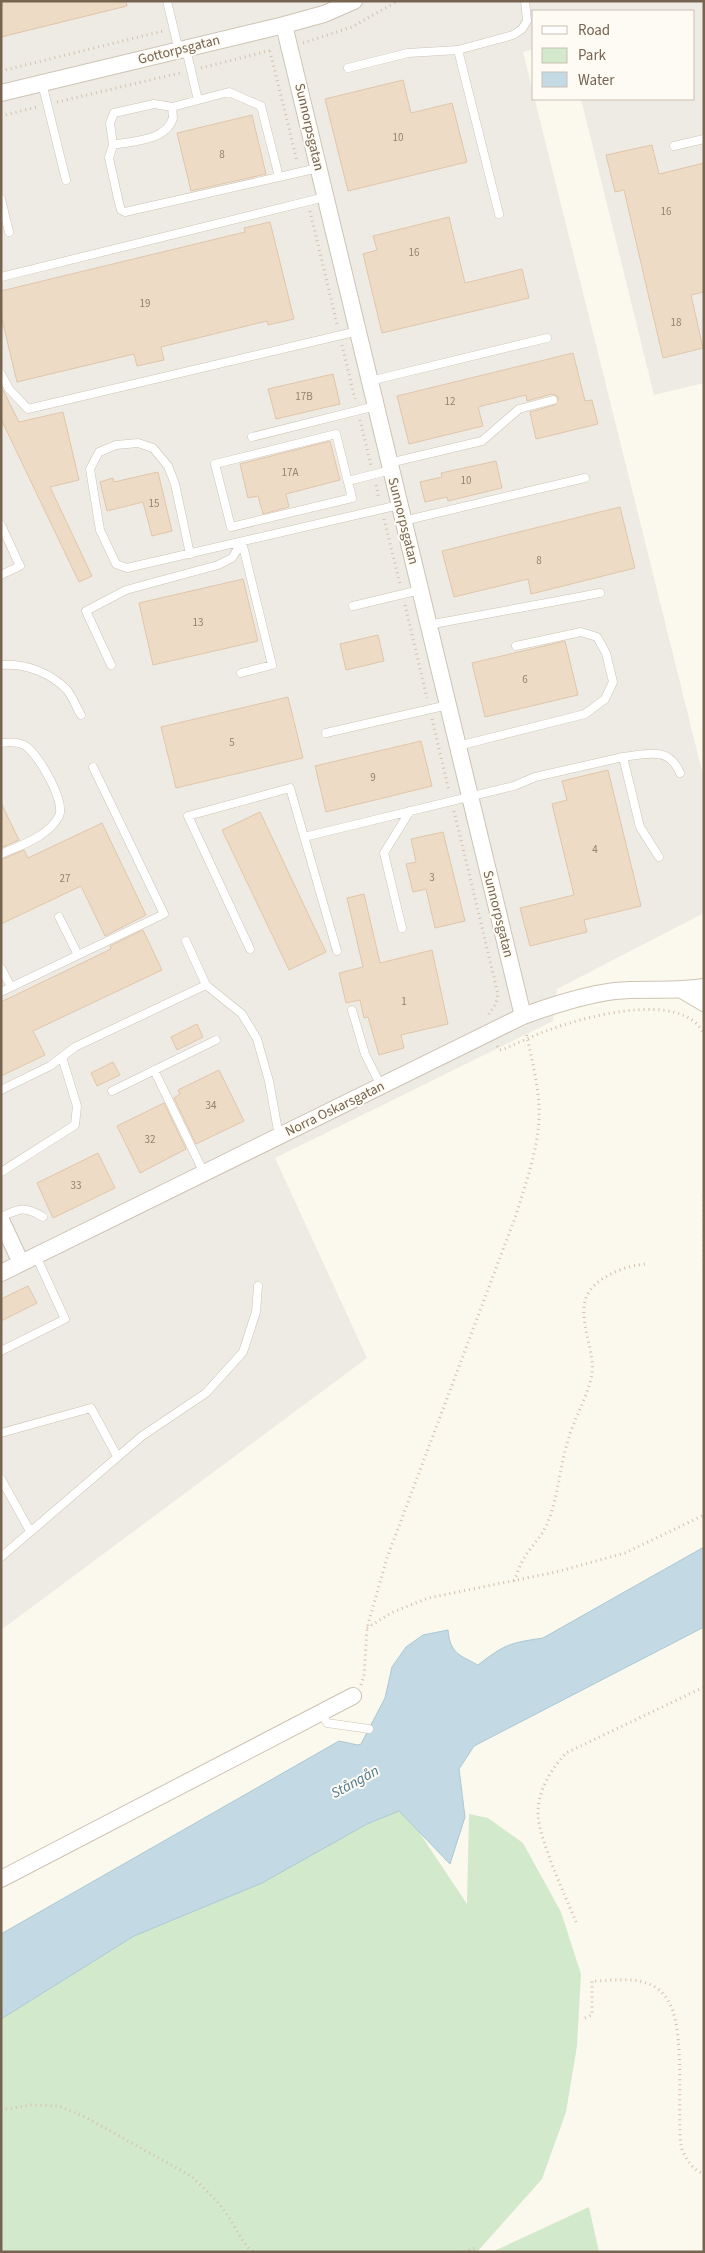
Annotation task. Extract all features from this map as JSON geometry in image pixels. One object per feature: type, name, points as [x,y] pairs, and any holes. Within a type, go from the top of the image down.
[{"type":"street","name":"Gottorpsgatan","points":[[1,93],[284,25],[324,14],[354,1]]},
{"type":"street","name":"Sunnorpsgatan","points":[[284,25],[523,1016]]},
{"type":"street","name":"Norra Oskarsgatan","points":[[1,1273],[523,1016],[560,1003],[616,991],[682,990],[704,987]]},
{"type":"street","name":"Norra Oskarsgatan","points":[[682,990],[704,1002]]},
{"type":"street","points":[[1,1218],[29,1260]]},
{"type":"street","points":[[1,1879],[320,1711],[353,1696]]},
{"type":"lane","points":[[348,68],[408,54],[458,50],[513,35],[522,29],[526,21],[525,1]]},
{"type":"lane","points":[[169,2],[174,29],[198,100]]},
{"type":"lane","points":[[458,50],[499,214]]},
{"type":"lane","points":[[42,83],[66,180]]},
{"type":"lane","points":[[279,177],[261,106],[229,92],[172,106],[154,104],[114,113],[110,123],[113,145],[109,158],[121,210],[125,212],[279,177],[318,168]]},
{"type":"lane","points":[[113,145],[157,136],[165,132],[171,125],[173,118],[172,106]]},
{"type":"lane","points":[[674,146],[704,139]]},
{"type":"lane","points":[[1,277],[326,197]]},
{"type":"lane","points":[[1,199],[9,232]]},
{"type":"lane","points":[[1,374],[9,389],[28,409],[358,331]]},
{"type":"lane","points":[[370,381],[547,338]]},
{"type":"lane","points":[[348,481],[374,474],[390,466],[482,440],[519,409],[553,400]]},
{"type":"lane","points":[[252,437],[376,406]]},
{"type":"lane","points":[[336,434],[348,481],[352,498],[231,527],[215,464],[336,434]]},
{"type":"lane","points":[[190,554],[175,484],[168,466],[154,448],[138,443],[116,446],[99,452],[90,469],[100,530],[116,564],[127,568],[190,554],[242,542],[382,509],[401,513],[585,478]]},
{"type":"lane","points":[[1,525],[20,566],[1,575]]},
{"type":"lane","points":[[111,665],[86,611],[126,590],[218,565],[232,558],[242,542]]},
{"type":"lane","points":[[241,673],[272,665],[242,542]]},
{"type":"lane","points":[[353,606],[420,590]]},
{"type":"lane","points":[[428,625],[600,593]]},
{"type":"lane","points":[[458,746],[585,714],[605,699],[614,682],[606,653],[597,637],[582,632],[516,646]]},
{"type":"lane","points":[[1,665],[23,666],[46,674],[67,691],[81,715]]},
{"type":"lane","points":[[326,733],[448,705]]},
{"type":"lane","points":[[1,743],[10,742],[26,746],[39,758],[60,805],[60,814],[54,823],[40,836],[1,854]]},
{"type":"lane","points":[[304,837],[514,786],[535,778],[623,757],[648,753],[663,754],[675,762],[680,773]]},
{"type":"lane","points":[[623,757],[640,827],[659,857]]},
{"type":"lane","points":[[1,992],[164,914],[93,767]]},
{"type":"lane","points":[[250,949],[188,816],[290,788],[337,951]]},
{"type":"lane","points":[[402,928],[384,853],[410,811]]},
{"type":"lane","points":[[60,917],[78,955]]},
{"type":"lane","points":[[186,941],[206,985],[242,1014],[257,1039],[269,1081],[279,1136]]},
{"type":"lane","points":[[1,968],[11,987]]},
{"type":"lane","points":[[1,1090],[50,1066],[75,1047],[206,985]]},
{"type":"lane","points":[[352,1010],[365,1054],[381,1086]]},
{"type":"lane","points":[[112,1091],[216,1040]]},
{"type":"lane","points":[[1,1172],[75,1125],[77,1106],[62,1057]]},
{"type":"lane","points":[[154,1070],[204,1173]]},
{"type":"lane","points":[[1,1218],[22,1209],[31,1210],[43,1217]]},
{"type":"lane","points":[[1,1351],[65,1319],[29,1260]]},
{"type":"lane","points":[[1,1557],[142,1436],[206,1393],[243,1352],[256,1312],[258,1286]]},
{"type":"lane","points":[[1,1433],[91,1408],[117,1456]]},
{"type":"lane","points":[[1,1479],[30,1532]]},
{"type":"lane","points":[[320,1711],[327,1723],[369,1730]]},
{"type":"path","points":[[1,71],[174,29]]},
{"type":"path","points":[[270,51],[300,172]]},
{"type":"path","points":[[307,202],[498,994],[496,1004],[487,1017],[490,1032]]},
{"type":"path","points":[[527,1039],[553,1028],[605,1014],[666,1009],[687,1016],[700,1027],[704,1034]]},
{"type":"path","points":[[523,1016],[539,1105],[534,1149],[528,1175],[516,1214],[387,1558],[367,1628],[391,1613],[428,1598],[514,1581],[588,1564],[625,1553],[704,1515]]},
{"type":"path","points":[[704,1195],[704,1272]]},
{"type":"path","points":[[514,1581],[523,1560],[547,1524],[558,1489],[563,1454],[574,1422],[588,1392],[592,1371],[586,1328],[586,1298],[598,1282],[628,1267],[646,1264]]},
{"type":"path","points":[[576,1922],[544,1839],[538,1815],[543,1788],[553,1766],[566,1753],[704,1687]]},
{"type":"path","points":[[585,2018],[592,2015],[592,1981],[636,1981],[657,1988],[670,2006],[675,2018],[678,2040],[681,2147],[687,2160],[695,2169],[704,2174]]},
{"type":"path","points":[[1,2110],[31,2105],[59,2106],[87,2118],[182,2171],[206,2189],[228,2216],[248,2248],[253,2252]]},
{"type":"path","points":[[464,2252],[475,2248],[476,2252]]},
{"type":"shaded area","points":[[1,1],[704,1],[704,383],[654,395],[581,100],[695,100],[695,10],[532,10],[532,50],[523,52],[532,88],[532,100],[535,100],[704,779],[704,913],[557,989],[553,1021],[275,1158],[367,1358],[1,1630]]},
{"type":"green space","points":[[399,1811],[413,1823],[467,1904],[469,1814],[488,1818],[523,1843],[561,1912],[581,1974],[577,2046],[566,2112],[542,2179],[477,2252],[1,2252],[1,2019],[134,1936],[262,1883],[367,1824]]},
{"type":"green space","points":[[589,2207],[599,2252],[492,2252]]},
{"type":"water","name":"Stångån","points":[[704,1547],[704,1627],[474,1746],[459,1769],[465,1817],[450,1864],[399,1811],[367,1824],[262,1883],[134,1936],[1,2019],[1,1934],[339,1741],[361,1744],[385,1698],[392,1667],[406,1647],[423,1635],[448,1630],[453,1649],[478,1665],[508,1646],[523,1641],[543,1638]]},
{"type":"building","points":[[1,1],[126,1],[127,6],[1,37]]},
{"type":"building","points":[[403,80],[411,113],[452,103],[467,162],[348,191],[325,99]]},
{"type":"building","points":[[252,115],[266,174],[191,191],[177,133]]},
{"type":"building","points":[[652,145],[659,174],[704,163],[704,292],[691,295],[703,348],[663,358],[624,190],[615,192],[606,155]]},
{"type":"building","points":[[449,217],[465,283],[522,269],[529,298],[382,333],[363,254],[377,250],[373,236]]},
{"type":"building","points":[[270,222],[294,319],[268,325],[267,321],[161,347],[164,360],[137,366],[134,354],[17,382],[1,315],[1,291],[245,232],[244,228]]},
{"type":"building","points":[[573,353],[585,401],[592,400],[598,424],[536,439],[530,412],[555,405],[558,399],[557,396],[552,394],[527,401],[526,395],[478,407],[483,426],[409,444],[397,396]]},
{"type":"building","points":[[333,374],[340,404],[276,419],[268,389]]},
{"type":"building","points":[[1,386],[19,422],[63,412],[79,480],[50,487],[92,576],[79,582],[1,419]]},
{"type":"building","points":[[330,441],[340,480],[286,494],[289,507],[263,514],[258,496],[248,498],[240,464]]},
{"type":"building","points":[[496,461],[502,488],[448,501],[447,497],[425,502],[420,482],[442,477],[441,473]]},
{"type":"building","points":[[158,472],[172,531],[152,536],[143,502],[107,511],[100,482],[113,478],[114,482]]},
{"type":"building","points":[[620,507],[635,568],[531,594],[528,579],[454,597],[442,551]]},
{"type":"building","points":[[243,579],[258,641],[153,665],[139,603]]},
{"type":"building","points":[[378,635],[384,661],[346,670],[340,644]]},
{"type":"building","points":[[565,641],[578,695],[485,717],[472,663]]},
{"type":"building","points":[[288,697],[303,758],[176,788],[161,727]]},
{"type":"building","points":[[421,741],[432,786],[326,812],[315,766]]},
{"type":"building","points":[[608,770],[641,906],[584,920],[587,932],[530,946],[520,908],[574,895],[552,804],[567,800],[562,781]]},
{"type":"building","points":[[1,803],[19,840],[1,848]]},
{"type":"building","points":[[260,812],[326,952],[289,970],[222,830]]},
{"type":"building","points":[[102,823],[146,915],[105,936],[81,886],[1,924],[1,860],[24,850],[28,858]]},
{"type":"building","points":[[443,832],[465,921],[435,928],[426,889],[413,892],[406,864],[416,862],[411,839]]},
{"type":"building","points":[[364,894],[380,963],[432,950],[448,1024],[401,1035],[404,1048],[379,1055],[368,1017],[364,1018],[360,1000],[346,1003],[339,973],[363,967],[347,898]]},
{"type":"building","points":[[143,930],[162,970],[33,1031],[45,1055],[1,1076],[1,1002],[111,949],[110,946]]},
{"type":"building","points":[[197,1024],[203,1037],[177,1050],[171,1037]]},
{"type":"building","points":[[113,1062],[120,1075],[97,1086],[91,1073]]},
{"type":"building","points":[[219,1070],[244,1121],[196,1144],[174,1098],[180,1094],[178,1090]]},
{"type":"building","points":[[164,1103],[186,1149],[140,1173],[117,1126]]},
{"type":"building","points":[[98,1153],[115,1188],[53,1218],[37,1183]]},
{"type":"building","points":[[28,1286],[37,1303],[1,1321],[1,1299]]}]
